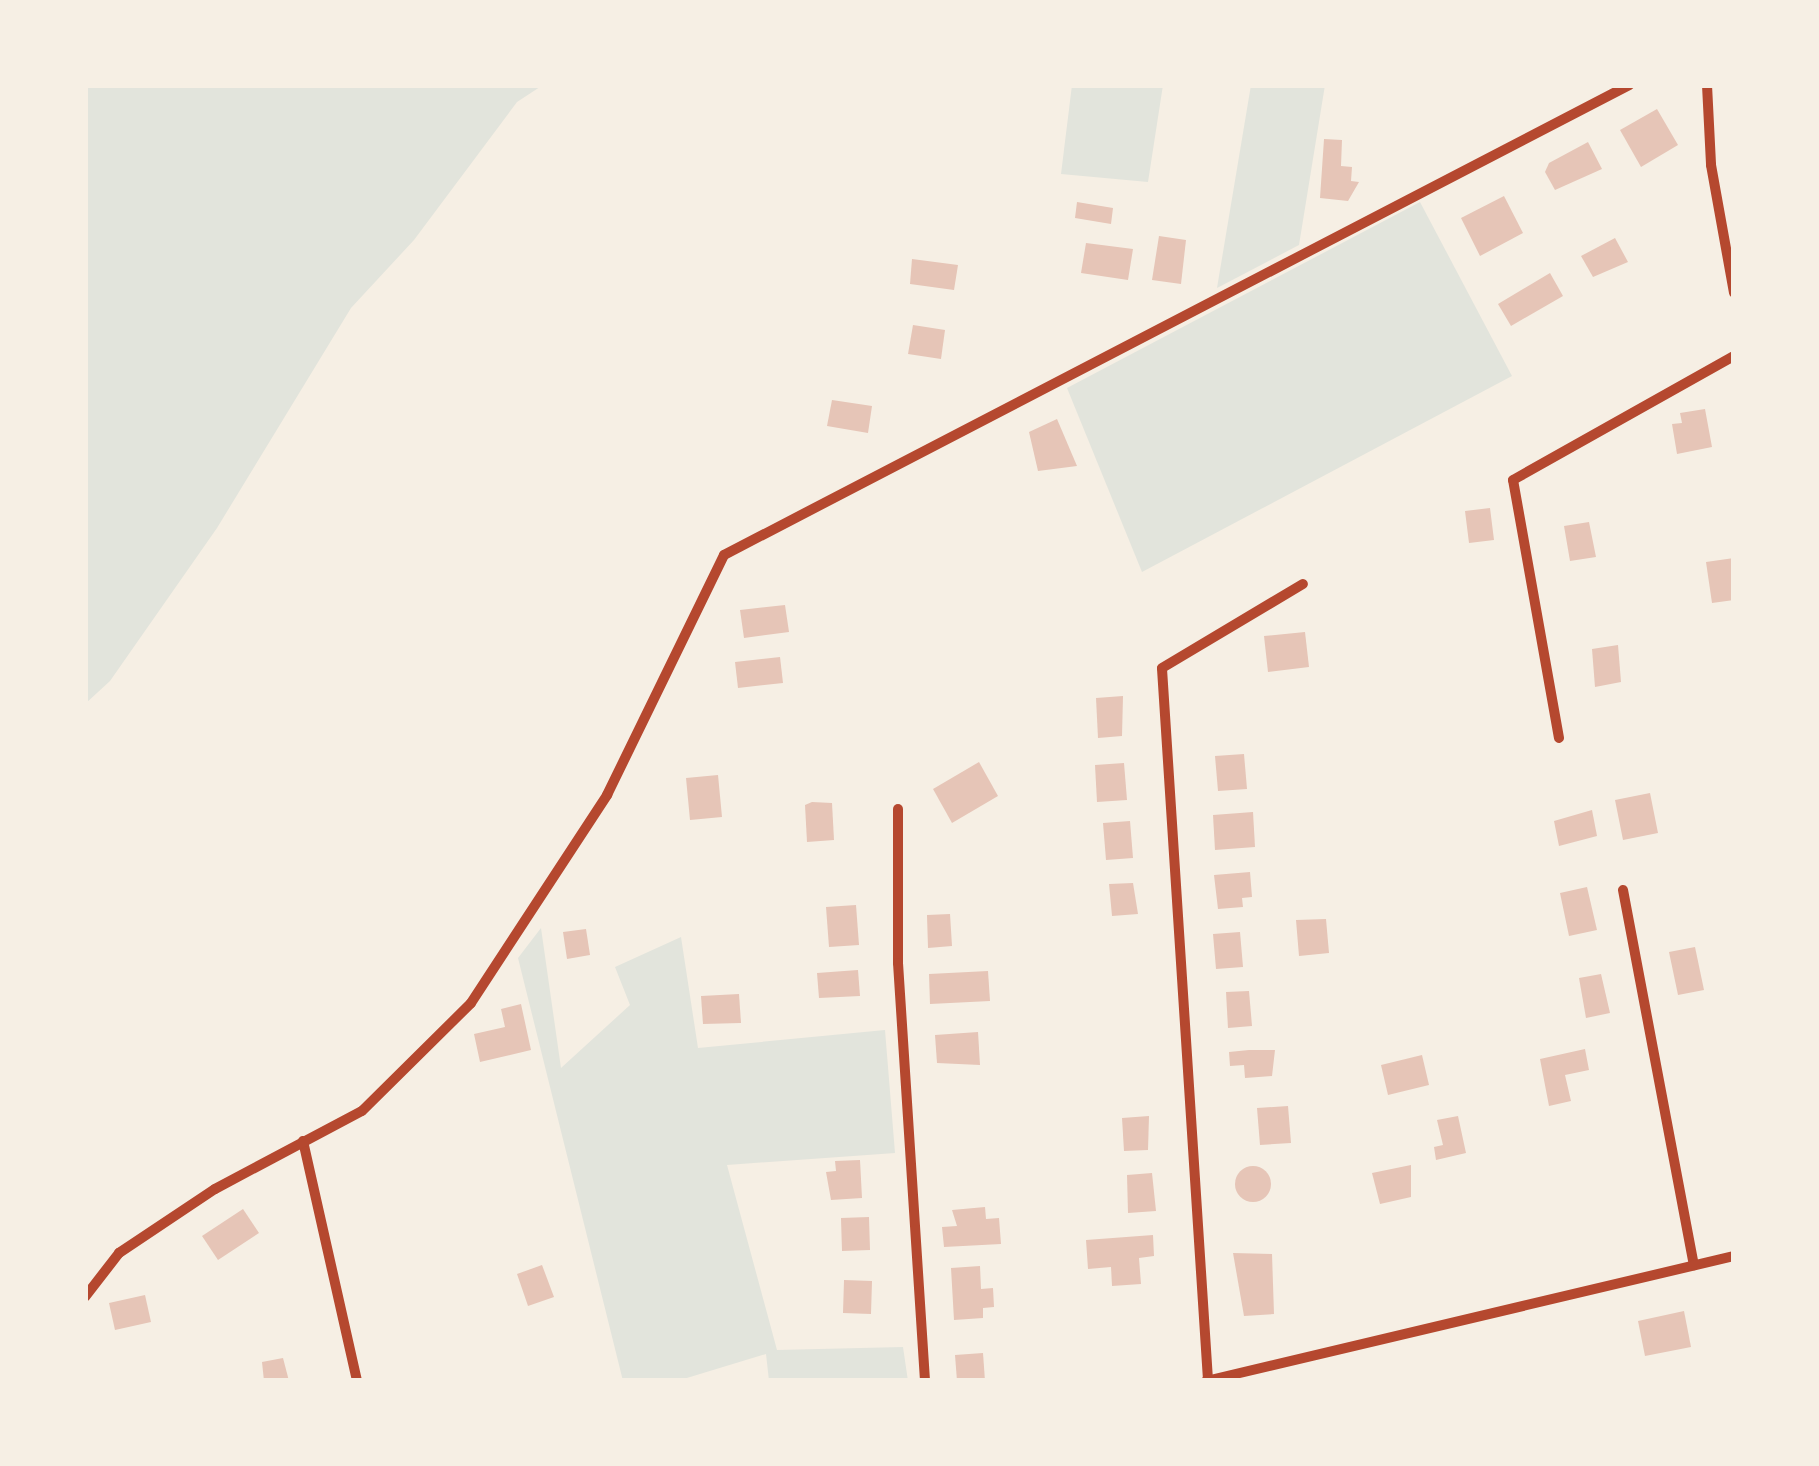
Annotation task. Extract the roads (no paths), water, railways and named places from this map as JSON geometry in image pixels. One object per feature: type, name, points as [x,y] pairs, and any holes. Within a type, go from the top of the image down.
[{"type":"street","points":[[85,1297],[119,1254],[214,1189],[362,1111],[471,1003],[607,795],[724,555],[1629,85]]},
{"type":"street","points":[[1706,85],[1711,165],[1734,293]]},
{"type":"street","points":[[1559,738],[1513,480],[1734,356]]},
{"type":"street","points":[[1303,584],[1162,668],[1207,1380],[1734,1256]]},
{"type":"street","points":[[898,809],[898,963],[925,1381]]},
{"type":"street","points":[[1623,890],[1694,1266]]},
{"type":"street","points":[[302,1141],[357,1381]]}]
